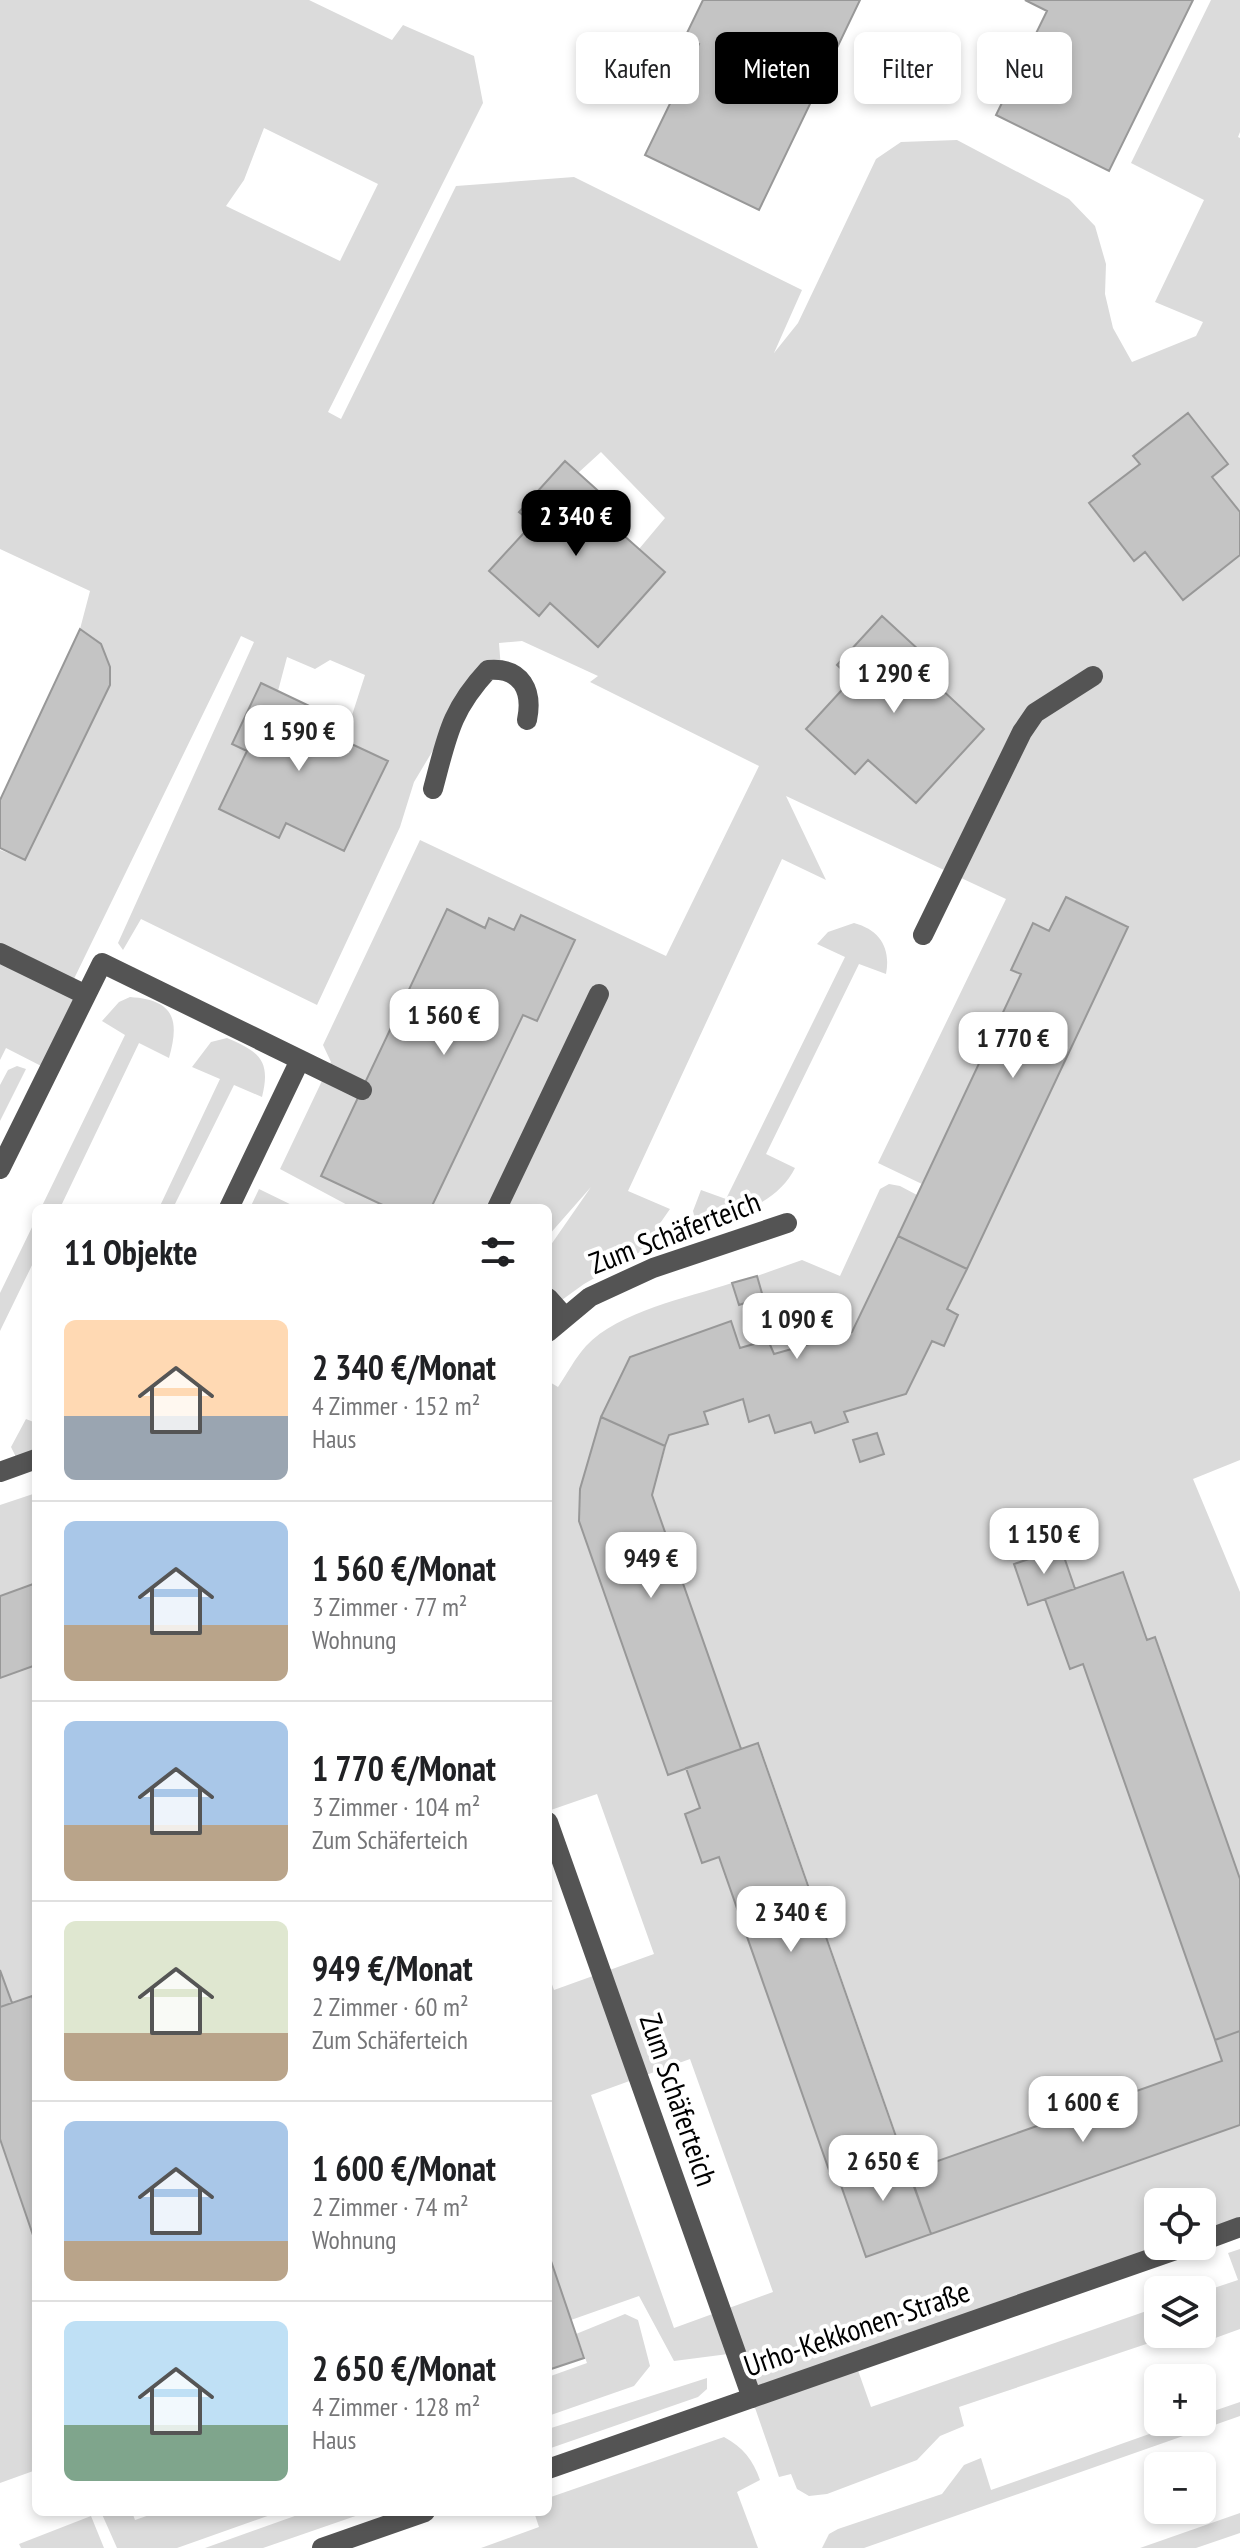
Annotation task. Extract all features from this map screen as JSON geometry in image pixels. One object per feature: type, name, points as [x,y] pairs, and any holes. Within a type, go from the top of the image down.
[{"type":"street","points":[[433,789],[453,718],[468,692],[488,670],[501,669],[519,679],[527,689],[530,704],[527,720]]},
{"type":"street","points":[[923,935],[1022,732],[1035,713],[1093,676]]},
{"type":"street","points":[[0,953],[86,995]]},
{"type":"street","points":[[0,1169],[102,963],[362,1090]]},
{"type":"street","points":[[499,1204],[599,994]]},
{"type":"street","points":[[231,1204],[300,1060]]},
{"type":"street","name":"Zum Schäferteich","points":[[552,1328],[590,1297],[653,1268],[787,1223]]},
{"type":"street","points":[[552,1302],[565,1317]]},
{"type":"street","points":[[0,1472],[32,1460]]},
{"type":"street","name":"Zum Schäferteich","points":[[552,1833],[752,2398]]},
{"type":"street","points":[[1216,2236],[1240,2227]]},
{"type":"street","name":"Urho-Kekkonen-Straße","points":[[552,2468],[1147,2260]]},
{"type":"street","points":[[322,2548],[414,2516]]},
{"type":"shaded area","points":[[0,0],[309,0],[392,40],[403,25],[474,56],[483,103],[328,412],[341,419],[456,186],[574,177],[802,290],[774,353],[798,323],[876,159],[901,142],[957,140],[1069,199],[1095,226],[1106,264],[1105,294],[1113,328],[1132,362],[1196,336],[1203,322],[1155,302],[1204,200],[1131,163],[1211,0],[1240,0],[1240,1460],[1193,1479],[1240,1592],[1240,1879],[1156,1638],[1147,1640],[1123,1572],[1045,1600],[1070,1668],[1083,1664],[1222,2061],[909,2171],[759,1743],[741,1749],[652,1495],[669,1435],[707,1424],[704,1412],[743,1399],[749,1422],[769,1415],[776,1433],[811,1422],[815,1433],[848,1423],[844,1412],[932,1341],[944,1346],[958,1315],[947,1309],[1128,926],[1066,897],[1049,931],[1033,924],[1011,969],[1021,974],[922,1184],[878,1163],[1006,899],[786,796],[826,880],[782,859],[628,1191],[670,1209],[640,1252],[584,1284],[552,1307],[552,1243],[591,1187],[552,1231],[552,1204],[346,1204],[280,1169],[331,1062],[323,1045],[420,840],[666,956],[759,766],[590,682],[598,676],[522,641],[499,643],[501,669],[468,692],[414,782],[400,827],[317,1005],[141,919],[123,950],[118,943],[254,642],[241,636],[70,987],[86,995],[49,1070],[6,1048],[0,1060],[0,850],[25,859],[110,685],[109,666],[104,652],[80,629],[90,591],[0,549]],"holes":[[[264,128],[378,184],[340,261],[226,206],[244,180]],[[601,452],[665,518],[639,549],[665,572],[598,646],[550,603],[539,616],[489,571],[533,523],[520,512],[565,461],[578,473]],[[287,657],[315,669],[330,660],[365,675],[344,740],[388,761],[344,851],[286,823],[279,838],[247,751],[232,743],[261,683],[278,691]]]},
{"type":"shaded area","points":[[854,923],[871,930],[882,941],[887,956],[886,974],[859,964],[766,1154],[795,1168],[779,1189],[757,1205],[705,1224],[695,1219],[693,1211],[701,1190],[726,1199],[845,957],[817,944],[828,932]]},
{"type":"shaded area","points":[[130,997],[165,1007],[173,1022],[174,1032],[169,1058],[139,1043],[62,1204],[43,1204],[125,1035],[102,1021],[119,1002]]},
{"type":"shaded area","points":[[227,1038],[255,1053],[264,1066],[262,1097],[234,1085],[175,1204],[161,1204],[220,1079],[192,1067],[211,1042]]},
{"type":"shaded area","points":[[17,1066],[26,1069],[0,1121],[0,1085],[8,1070]]},
{"type":"shaded area","points":[[889,1184],[917,1195],[852,1332],[774,1354],[768,1340],[740,1348],[630,1357],[601,1417],[580,1489],[579,1521],[668,1774],[686,1768],[700,1808],[685,1814],[702,1863],[719,1857],[830,2173],[836,2171],[866,2256],[1240,2125],[1240,2227],[1216,2236],[1216,2188],[1144,2188],[1144,2251],[855,2362],[871,2407],[1144,2312],[1144,2345],[959,2407],[964,2426],[940,2436],[917,2460],[827,2494],[809,2496],[797,2489],[791,2474],[779,2477],[736,2353],[674,2361],[639,2296],[571,2320],[552,2265],[552,1984],[554,1990],[654,1954],[597,1794],[552,1810],[552,1383],[558,1387],[586,1346],[616,1324],[654,1307],[732,1283],[739,1305],[763,1297],[757,1276],[802,1260],[840,1276],[880,1189]],"holes":[[[690,2059],[773,2292],[674,2328],[591,2095]]]},
{"type":"shaded area","points":[[259,1189],[290,1204],[252,1204]]},
{"type":"shaded area","points":[[32,1227],[32,1265],[0,1331],[0,1293]]},
{"type":"shaded area","points":[[26,1419],[32,1421],[32,1452],[16,1457],[11,1447]]},
{"type":"shaded area","points":[[32,1494],[32,1584],[0,1596],[0,1505]]},
{"type":"shaded area","points":[[32,1666],[32,2007],[12,2003],[0,1970],[0,1678]]},
{"type":"shaded area","points":[[0,2139],[32,2232],[32,2471],[0,2483]]},
{"type":"shaded area","points":[[1240,2249],[1240,2329],[1216,2338],[1216,2287],[1238,2280],[1228,2253]]},
{"type":"shaded area","points":[[625,2314],[638,2320],[650,2366],[634,2386],[552,2415],[552,2376],[587,2363],[576,2334]]},
{"type":"shaded area","points":[[707,2378],[707,2389],[698,2397],[552,2448],[552,2428]]},
{"type":"shaded area","points":[[1240,2402],[1240,2416],[1216,2424],[1216,2410]]},
{"type":"shaded area","points":[[1144,2436],[1183,2436],[864,2548],[822,2548],[829,2534],[838,2529],[942,2494],[964,2465],[981,2458],[991,2490]]},
{"type":"shaded area","points":[[724,2437],[746,2455],[760,2480],[737,2492],[758,2548],[481,2548],[539,2527],[535,2516],[552,2516],[552,2497]]},
{"type":"shaded area","points":[[1240,2513],[1240,2533],[1196,2548],[1140,2548],[1216,2524]]},
{"type":"shaded area","points":[[91,2516],[104,2548],[21,2548],[19,2544]]},
{"type":"shaded area","points":[[103,2516],[134,2516],[135,2520],[146,2516],[268,2516],[177,2548],[117,2548]]},
{"type":"shaded area","points":[[295,2516],[355,2516],[263,2548],[205,2548]]},
{"type":"building","points":[[703,0],[860,0],[838,46],[838,32],[715,32],[715,104],[810,104],[759,210],[645,155],[670,104],[699,104],[699,32],[687,32]]},
{"type":"building","points":[[1025,0],[1193,0],[1109,171],[996,115],[1001,104],[1072,104],[1072,32],[1037,32],[1047,11]]},
{"type":"building","points":[[1188,413],[1228,464],[1212,477],[1240,512],[1240,555],[1183,600],[1145,552],[1134,561],[1089,503],[1140,464],[1133,456]]},
{"type":"building","points":[[565,461],[615,506],[604,518],[665,572],[598,647],[550,603],[539,616],[489,571],[533,523],[519,512]]},
{"type":"building","points":[[882,616],[932,662],[923,672],[984,729],[916,803],[868,760],[855,774],[806,729],[852,679],[837,665]]},
{"type":"building","points":[[80,629],[101,644],[110,667],[110,685],[25,860],[0,848],[0,800]]},
{"type":"building","points":[[261,683],[322,712],[315,727],[388,761],[344,851],[286,823],[279,838],[219,809],[247,751],[232,744]]},
{"type":"building","points":[[1066,897],[1128,927],[967,1269],[898,1236],[1021,974],[1011,970],[1033,923],[1049,931]]},
{"type":"building","points":[[447,909],[485,928],[489,918],[514,930],[521,915],[575,940],[537,1021],[523,1015],[433,1204],[380,1204],[321,1176]]},
{"type":"building","points":[[898,1236],[967,1269],[947,1309],[958,1315],[944,1346],[932,1341],[906,1394],[844,1412],[848,1422],[815,1433],[811,1422],[775,1433],[769,1415],[749,1422],[743,1399],[704,1412],[708,1424],[669,1435],[665,1446],[601,1417],[630,1357],[731,1321],[740,1348],[768,1340],[774,1354],[852,1332]]},
{"type":"building","points":[[757,1276],[763,1297],[739,1305],[732,1283]]},
{"type":"building","points":[[601,1417],[665,1446],[652,1495],[741,1749],[668,1775],[579,1521],[580,1489]]},
{"type":"building","points":[[877,1433],[884,1454],[860,1462],[853,1440]]},
{"type":"building","points":[[1061,1548],[1075,1589],[1028,1605],[1014,1564]]},
{"type":"building","points":[[1123,1572],[1147,1640],[1155,1637],[1240,1879],[1240,2031],[1215,2040],[1083,1664],[1070,1669],[1045,1599]]},
{"type":"building","points":[[32,1584],[32,1666],[0,1678],[0,1596]]},
{"type":"building","points":[[758,1743],[900,2148],[830,2173],[719,1857],[702,1863],[685,1814],[700,1808],[686,1768]]},
{"type":"building","points":[[0,1970],[12,2003],[0,2007]]},
{"type":"building","points":[[32,1996],[32,2232],[0,2139],[0,2007]]},
{"type":"building","points":[[1240,2031],[1240,2125],[931,2234],[909,2171],[1222,2061],[1215,2040]]},
{"type":"building","points":[[900,2148],[931,2234],[866,2257],[836,2171]]},
{"type":"building","points":[[552,2264],[584,2358],[552,2369]]}]
